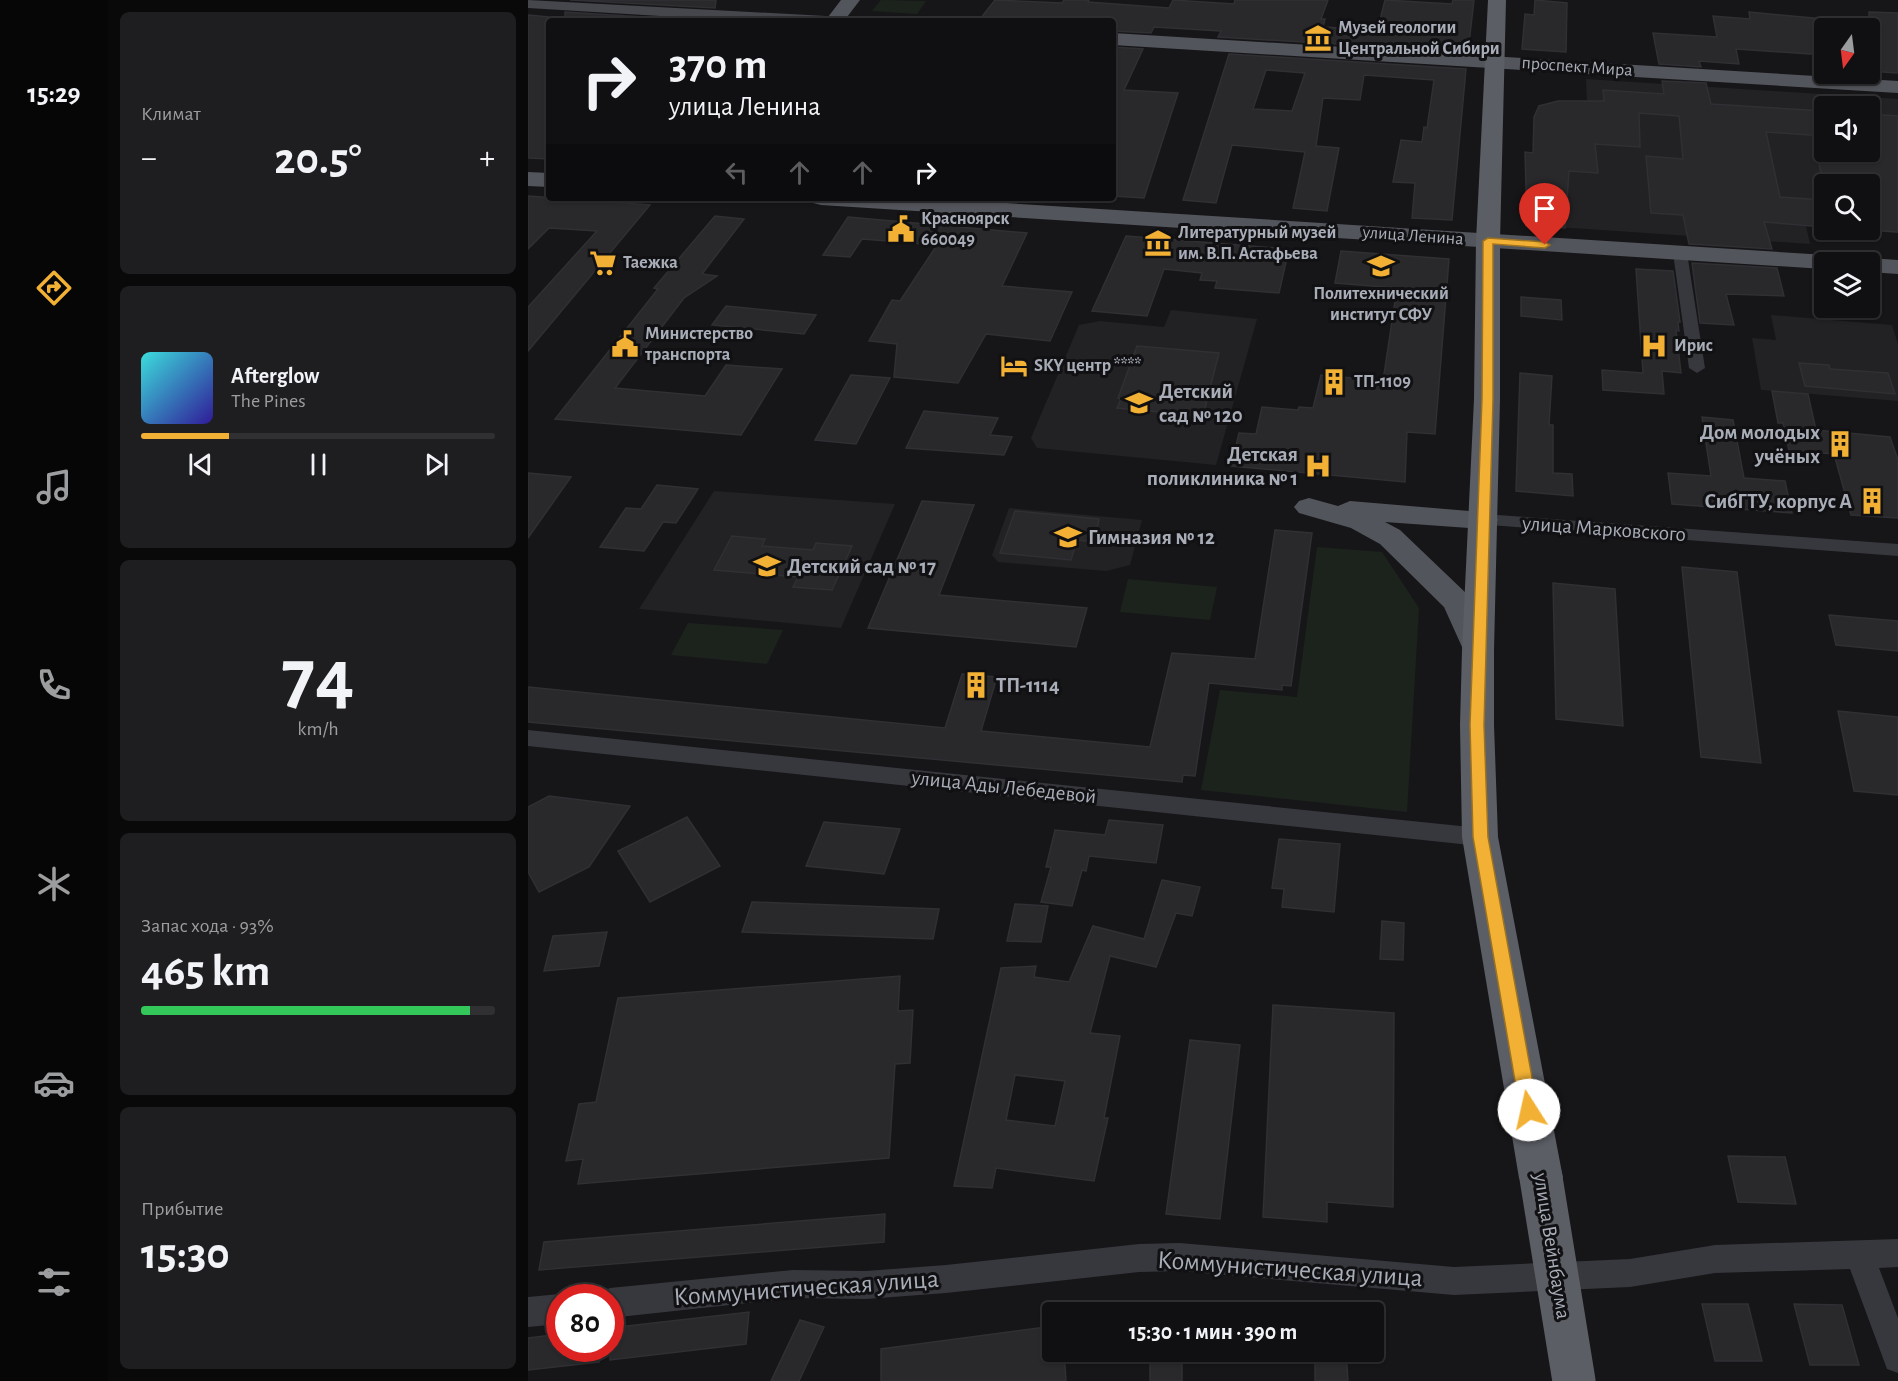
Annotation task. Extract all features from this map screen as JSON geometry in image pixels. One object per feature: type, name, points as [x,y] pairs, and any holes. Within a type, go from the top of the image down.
[{"type":"highway","name":"улица Вейнбаума","points":[[1497,0],[1488,241],[1487,399],[1478,650],[1477,725],[1480,837],[1541,1178],[1574,1381]]},
{"type":"main road","points":[[836,18],[851,0]]},
{"type":"main road","points":[[528,3],[776,18]]},
{"type":"main road","name":"проспект Мира","points":[[1116,39],[1898,87]]},
{"type":"main road","points":[[528,179],[546,180]]},
{"type":"main road","name":"улица Ленина","points":[[868,201],[1814,261]]},
{"type":"main road","points":[[1880,266],[1898,267]]},
{"type":"main road","name":"улица Марковского","points":[[1478,650],[1457,602],[1390,537],[1361,521],[1309,507],[1483,520]]},
{"type":"street","points":[[1680,253],[1697,368]]},
{"type":"street","name":"улица Марковского","points":[[1483,520],[1898,550]]},
{"type":"street","name":"улица Ады Лебедевой","points":[[528,738],[1480,837]]},
{"type":"street","name":"Коммунистическая улица","points":[[624,1302],[793,1284],[866,1285],[946,1279],[1139,1258],[1180,1257],[1454,1281],[1630,1273],[1715,1259],[1898,1253]]},
{"type":"street","points":[[1859,1254],[1898,1358]]},
{"type":"street","points":[[528,1312],[546,1310]]},
{"type":"shaded area","points":[[881,0],[926,1],[917,14],[872,11]]},
{"type":"shaded area","points":[[1586,79],[1851,96],[1814,96],[1814,162],[1880,162],[1880,98],[1898,99],[1898,233],[1880,232],[1880,174],[1814,174],[1814,226],[1806,226],[1810,244],[1527,225],[1525,152],[1589,156]]},
{"type":"shaded area","name":"Детский сад № 120","points":[[1171,310],[1257,319],[1216,465],[1037,448],[1031,438],[1079,325],[1100,321],[1164,327]]},
{"type":"shaded area","points":[[1771,315],[1892,325],[1898,344],[1898,401],[1761,390],[1752,338],[1776,340]]},
{"type":"shaded area","name":"Детский сад № 17","points":[[714,491],[895,504],[841,628],[639,609]]},
{"type":"shaded area","name":"Гимназия № 12","points":[[1009,508],[1142,520],[1130,565],[1106,571],[998,562],[992,555]]},
{"type":"shaded area","points":[[1317,547],[1382,552],[1419,608],[1407,812],[1201,790],[1220,690],[1297,697]]},
{"type":"shaded area","points":[[1128,579],[1217,587],[1210,620],[1120,612]]},
{"type":"shaded area","points":[[688,623],[783,630],[767,664],[671,655]]},
{"type":"building","points":[[570,0],[716,0],[715,8]]},
{"type":"building","points":[[995,0],[1062,3],[1064,0],[1089,0],[1088,2],[1169,8],[1173,0],[1234,4],[1235,0],[1328,0],[1321,19],[1325,19],[1323,27],[1374,30],[1377,20],[1380,20],[1385,0],[1452,4],[1453,0],[1474,0],[1468,52],[1218,37],[1221,31],[1154,27],[1151,33],[1116,31],[1116,18],[981,18]]},
{"type":"building","points":[[1535,0],[1567,3],[1566,52],[1522,49],[1525,14],[1534,15]]},
{"type":"building","points":[[565,12],[659,18],[565,18]]},
{"type":"building","points":[[1749,12],[1814,18],[1814,54],[1736,49],[1739,64],[1699,61],[1701,67],[1659,64],[1653,33],[1717,37],[1713,16],[1750,19]]},
{"type":"building","points":[[1869,12],[1898,13],[1898,73],[1880,72],[1880,18],[1869,18]]},
{"type":"building","points":[[528,15],[549,18],[546,18],[546,159],[528,158]]},
{"type":"building","points":[[1116,47],[1143,49],[1124,90],[1178,93],[1144,198],[1116,196]]},
{"type":"building","points":[[1229,54],[1466,69],[1452,220],[1412,218],[1415,183],[1393,182],[1401,140],[1422,142],[1424,127],[1427,128],[1434,80],[1364,75],[1360,100],[1323,98],[1316,146],[1339,148],[1327,211],[1293,208],[1305,152],[1232,145],[1216,203],[1183,200]],"holes":[[[1266,70],[1305,73],[1292,111],[1253,109]]]},
{"type":"building","points":[[1662,81],[1706,83],[1711,104],[1814,110],[1814,135],[1766,132],[1780,197],[1814,199],[1814,226],[1764,222],[1772,249],[1689,244],[1683,215],[1651,213],[1646,156],[1683,159],[1679,116],[1639,113],[1640,147],[1595,144],[1598,173],[1569,171],[1565,228],[1527,225],[1525,152],[1533,153],[1534,117],[1539,106],[1558,101],[1604,101],[1603,90],[1664,94]]},
{"type":"building","points":[[1880,115],[1898,116],[1898,232],[1880,231],[1880,174],[1821,174],[1819,162],[1880,162]]},
{"type":"building","points":[[528,196],[546,197],[546,201],[596,201],[650,205],[528,351],[528,307],[597,231],[549,228],[528,249]]},
{"type":"building","points":[[715,216],[744,219],[702,274],[717,276],[684,298],[615,388],[705,396],[726,365],[782,369],[741,435],[555,419],[658,289],[654,288]]},
{"type":"building","points":[[848,217],[1027,233],[1002,286],[1072,292],[1050,341],[986,334],[958,383],[894,377],[897,344],[869,341],[892,300],[900,301],[937,245],[862,239],[850,257],[823,255]]},
{"type":"building","points":[[1126,236],[1289,249],[1279,293],[1215,288],[1217,281],[1200,280],[1202,273],[1164,269],[1147,316],[1092,311]]},
{"type":"building","points":[[1341,251],[1449,259],[1435,434],[1407,432],[1405,482],[1231,466],[1239,433],[1256,434],[1262,407],[1298,410],[1299,407],[1313,408],[1321,375],[1383,381],[1397,288],[1335,283]]},
{"type":"building","points":[[1692,263],[1777,268],[1784,296],[1726,294],[1734,325],[1700,323]]},
{"type":"building","points":[[1636,269],[1673,271],[1680,322],[1678,322],[1679,331],[1676,330],[1681,373],[1662,371],[1664,394],[1603,390],[1602,370],[1643,373]]},
{"type":"building","points":[[1521,297],[1561,300],[1562,320],[1521,316]]},
{"type":"building","points":[[726,306],[816,315],[804,334],[712,325]]},
{"type":"building","points":[[1137,346],[1219,353],[1203,416],[1117,408],[1121,399],[1118,398]]},
{"type":"building","points":[[1799,363],[1829,365],[1830,369],[1888,373],[1895,394],[1805,386]]},
{"type":"building","points":[[1520,373],[1552,376],[1549,425],[1553,425],[1553,473],[1572,474],[1573,496],[1516,491]]},
{"type":"building","points":[[851,375],[890,378],[856,444],[815,440]]},
{"type":"building","points":[[1772,391],[1808,394],[1816,430],[1890,437],[1898,460],[1898,518],[1851,515],[1834,454],[1789,450],[1783,423],[1778,423]]},
{"type":"building","points":[[924,411],[998,418],[990,435],[1012,437],[1004,455],[906,448]]},
{"type":"building","points":[[1702,417],[1733,420],[1744,478],[1785,481],[1792,513],[1672,504],[1668,473],[1711,476]]},
{"type":"building","points":[[528,473],[571,477],[528,538]]},
{"type":"building","points":[[657,485],[698,489],[676,523],[663,522],[644,551],[600,547],[626,508],[641,509]]},
{"type":"building","points":[[922,501],[974,505],[939,595],[1087,608],[1076,647],[868,628]]},
{"type":"building","points":[[1015,511],[1099,519],[1095,542],[1077,540],[1071,560],[1000,553]]},
{"type":"building","points":[[1275,530],[1312,533],[1291,686],[1282,685],[1282,690],[1209,683],[1195,776],[1183,775],[1182,782],[528,722],[528,687],[945,728],[962,674],[997,677],[981,731],[1150,747],[1172,653],[1255,659]]},
{"type":"building","points":[[732,536],[765,539],[762,546],[813,550],[816,543],[852,546],[832,590],[793,587],[798,577],[714,570]]},
{"type":"building","points":[[1682,567],[1737,572],[1761,763],[1701,757]]},
{"type":"building","points":[[1553,583],[1615,589],[1623,726],[1556,719]]},
{"type":"building","points":[[1829,615],[1898,621],[1898,651],[1836,645]]},
{"type":"building","points":[[1838,711],[1898,717],[1898,795],[1854,791]]},
{"type":"building","points":[[549,796],[630,806],[589,867],[539,892],[528,872],[528,807]]},
{"type":"building","points":[[687,817],[720,866],[650,902],[618,851]]},
{"type":"building","points":[[1109,820],[1163,825],[1156,863],[1089,856],[1086,871],[1082,870],[1072,906],[1041,902],[1051,867],[1046,867],[1055,830],[1105,835]]},
{"type":"building","points":[[824,822],[900,829],[884,874],[806,866]]},
{"type":"building","points":[[1279,839],[1340,844],[1334,912],[1282,907],[1284,889],[1272,888]]},
{"type":"building","points":[[1162,880],[1200,887],[1192,916],[1176,913],[1156,967],[1110,956],[1090,1033],[1120,1036],[1104,1118],[1108,1118],[1094,1181],[996,1168],[992,1188],[954,1186],[1001,968],[1036,966],[1034,977],[1069,982],[1093,926],[1144,939]],"holes":[[[1015,1075],[1065,1081],[1055,1126],[1006,1120]]]},
{"type":"building","points":[[752,902],[939,909],[933,939],[742,932]]},
{"type":"building","points":[[1015,904],[1048,906],[1041,942],[1007,941]]},
{"type":"building","points":[[1382,921],[1404,923],[1403,960],[1380,959]]},
{"type":"building","points":[[607,932],[599,966],[544,971],[553,936]]},
{"type":"building","points":[[900,976],[898,1011],[913,1010],[910,1063],[895,1064],[889,1158],[578,1184],[583,1159],[566,1161],[579,1104],[596,1102],[618,998]]},
{"type":"building","points":[[1273,1005],[1394,1013],[1393,1207],[1327,1202],[1327,1222],[1263,1217]]},
{"type":"building","points":[[1190,1040],[1240,1045],[1220,1219],[1166,1214]]},
{"type":"building","points":[[1728,1156],[1785,1157],[1796,1204],[1738,1202]]},
{"type":"building","points":[[885,1214],[884,1242],[539,1270],[544,1242]]},
{"type":"building","points":[[1702,1304],[1748,1304],[1762,1361],[1715,1361]]},
{"type":"building","points":[[1794,1304],[1842,1305],[1859,1365],[1810,1365]]},
{"type":"building","points":[[749,1312],[746,1344],[624,1358],[624,1326]]},
{"type":"building","points":[[800,1320],[824,1327],[799,1381],[771,1381]]},
{"type":"building","points":[[1042,1327],[1042,1362],[1065,1362],[1066,1381],[881,1381],[881,1349]]},
{"type":"building","points":[[546,1336],[546,1362],[599,1362],[528,1370],[528,1338]]},
{"type":"building","points":[[1150,1362],[1182,1362],[1182,1381],[1150,1381]]},
{"type":"building","points":[[1315,1362],[1347,1362],[1348,1381],[1315,1381]]},
{"type":"place","name":"Музей геологии Центральной Сибири","points":[[1318,38]]},
{"type":"place","name":"Красноярск 660049","points":[[901,229]]},
{"type":"place","name":"Литературный музей им. В.П. Астафьева","points":[[1158,243]]},
{"type":"place","name":"Таежка","points":[[603,263]]},
{"type":"place","name":"Политехнический институт СФУ","points":[[1381,266]]},
{"type":"place","name":"Министерство транспорта","points":[[625,344]]},
{"type":"place","name":"Ирис","points":[[1654,346]]},
{"type":"place","name":"SKY центр ****","points":[[1014,366]]},
{"type":"place","name":"ТП-1109","points":[[1334,382]]},
{"type":"place","name":"Детский сад № 120","points":[[1139,403]]},
{"type":"place","name":"Дом молодых учёных","points":[[1840,444]]},
{"type":"place","name":"Детская поликлиника № 1","points":[[1318,466]]},
{"type":"place","name":"СибГТУ, корпус А","points":[[1872,501]]},
{"type":"place","name":"Гимназия № 12","points":[[1068,537]]},
{"type":"place","name":"Детский сад № 17","points":[[767,566]]},
{"type":"place","name":"ТП-1114","points":[[976,685]]},
{"type":"route","points":[[1529,1110],[1480,837],[1477,725],[1478,650],[1487,399],[1488,241],[1545,245]]}]
